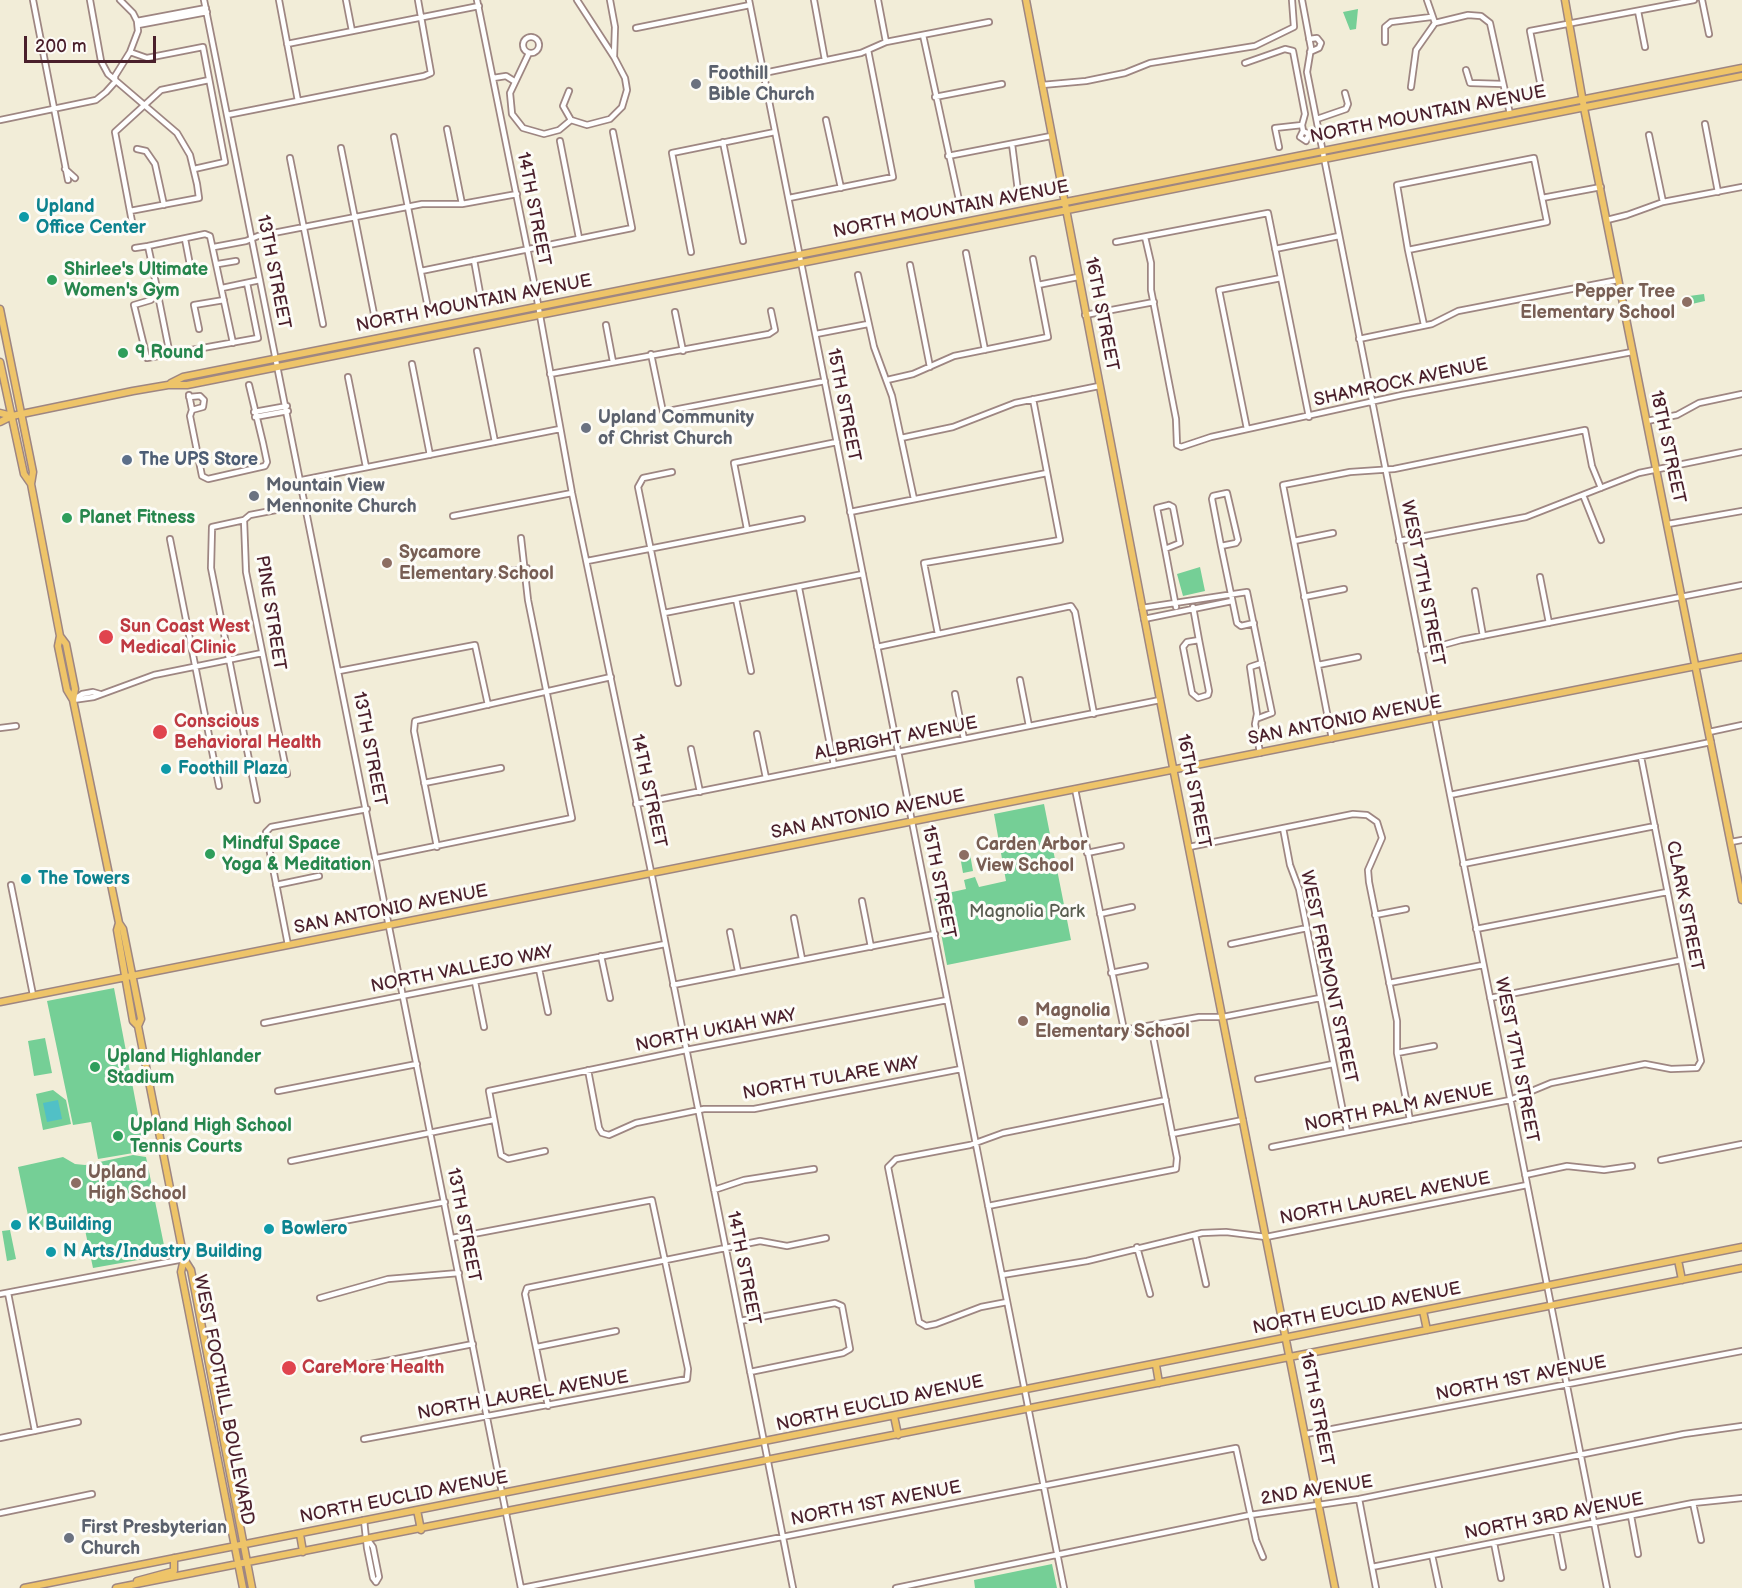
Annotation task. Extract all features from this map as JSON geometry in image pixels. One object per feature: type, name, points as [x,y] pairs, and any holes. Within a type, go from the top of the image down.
[{"type":"main road","name":"16TH STREET","points":[[1026,0],[1173,770],[1335,1588]]},
{"type":"main road","name":"18TH STREET","points":[[1565,0],[1567,23],[1582,100],[1742,900]]},
{"type":"main road","name":"NORTH MOUNTAIN AVENUE","points":[[168,385],[183,377],[1742,68]]},
{"type":"main road","name":"NORTH MOUNTAIN AVENUE","points":[[0,422],[12,416],[168,385],[187,385],[1742,76]]},
{"type":"main road","points":[[1200,175],[1202,183]]},
{"type":"main road","name":"WEST FOOTHILL BOULEVARD","points":[[0,309],[33,472],[31,484],[60,636],[67,651],[75,689],[73,700],[119,923],[123,929],[129,977],[141,1020],[138,1026],[184,1259],[182,1272],[243,1588]]},
{"type":"main road","name":"WEST FOOTHILL BOULEVARD","points":[[0,362],[24,474],[31,484]]},
{"type":"main road","name":"NORTH MOUNTAIN AVENUE","points":[[0,413],[12,416]]},
{"type":"main road","name":"SAN ANTONIO AVENUE","points":[[0,1002],[1742,657]]},
{"type":"main road","name":"NORTH EUCLID AVENUE","points":[[24,1588],[59,1585],[174,1558],[764,1443],[1742,1247]]},
{"type":"main road","name":"WEST FOOTHILL BOULEVARD","points":[[184,1259],[191,1270],[252,1588]]},
{"type":"main road","points":[[1678,1260],[1682,1280]]},
{"type":"main road","name":"NORTH EUCLID AVENUE","points":[[116,1588],[421,1530],[1742,1268]]},
{"type":"main road","points":[[1423,1311],[1427,1330]]},
{"type":"main road","points":[[1156,1365],[1159,1383]]},
{"type":"main road","points":[[206,1388],[212,1398],[218,1428],[223,1431]]},
{"type":"main road","points":[[894,1416],[898,1435]]},
{"type":"main road","points":[[417,1510],[421,1530]]},
{"type":"main road","points":[[300,1534],[303,1552]]},
{"type":"main road","points":[[126,1586],[145,1578],[174,1571],[174,1558]]},
{"type":"street","points":[[33,0],[68,180]]},
{"type":"street","points":[[90,0],[101,61],[115,82],[177,133],[190,155],[194,169],[199,198],[130,211]]},
{"type":"street","points":[[120,0],[138,23]]},
{"type":"street","name":"13TH STREET","points":[[204,0],[307,504],[522,1588]]},
{"type":"street","points":[[279,0],[298,101]]},
{"type":"street","points":[[346,0],[352,31]]},
{"type":"street","points":[[227,115],[431,73],[418,0]]},
{"type":"street","points":[[569,91],[563,106],[571,120],[587,125],[610,119],[622,107],[627,84],[603,37],[577,0]]},
{"type":"street","points":[[610,0],[615,33],[614,57]]},
{"type":"street","points":[[814,0],[825,60]]},
{"type":"street","points":[[878,0],[886,42]]},
{"type":"street","points":[[1042,85],[1086,81],[1125,73],[1150,63],[1247,49],[1294,27],[1292,0]]},
{"type":"street","name":"WEST 17TH STREET","points":[[1302,0],[1310,39],[1307,72],[1322,152],[1606,1588]]},
{"type":"street","points":[[1427,0],[1435,23]]},
{"type":"street","points":[[1541,87],[1530,31],[1694,0]]},
{"type":"street","points":[[1702,0],[1709,34]]},
{"type":"street","points":[[287,44],[422,17],[478,3]]},
{"type":"street","name":"14TH STREET","points":[[478,3],[517,194],[572,493],[651,873],[793,1588]]},
{"type":"street","points":[[636,28],[750,3]]},
{"type":"street","name":"15TH STREET","points":[[750,3],[1064,1588]]},
{"type":"street","points":[[138,23],[206,10]]},
{"type":"street","points":[[1638,11],[1644,47]]},
{"type":"street","points":[[1411,87],[1416,50],[1435,23],[1468,15],[1481,16],[1492,28],[1510,114]]},
{"type":"street","points":[[1385,42],[1385,27],[1391,22],[1431,16]]},
{"type":"street","points":[[764,73],[868,50],[886,42],[989,22]]},
{"type":"street","points":[[0,120],[96,100],[115,82],[117,72],[130,52],[138,23]]},
{"type":"street","points":[[603,37],[615,33]]},
{"type":"street","points":[[924,35],[935,97],[959,201]]},
{"type":"street","name":"WEST 17TH STREET","points":[[1310,39],[1317,38],[1321,43],[1319,48],[1310,52]]},
{"type":"street","points":[[130,52],[147,58],[203,47],[225,162],[194,169]]},
{"type":"street","points":[[1245,63],[1285,49],[1293,51],[1305,114],[1302,128]]},
{"type":"street","points":[[789,198],[894,177],[868,50]]},
{"type":"street","points":[[529,53],[526,66],[514,81],[509,102],[512,114],[523,128],[544,134],[559,130],[571,120]]},
{"type":"street","points":[[1466,70],[1470,83],[1503,84]]},
{"type":"street","points":[[493,78],[506,76],[514,81]]},
{"type":"street","points":[[133,227],[115,132],[142,104],[161,90],[209,80]]},
{"type":"street","points":[[935,97],[1002,84]]},
{"type":"street","points":[[1317,119],[1346,109],[1348,104],[1345,93]]},
{"type":"street","points":[[826,120],[841,188]]},
{"type":"street","points":[[1705,124],[1719,192]]},
{"type":"street","points":[[1279,147],[1275,128],[1302,128],[1309,136],[1320,135]]},
{"type":"street","points":[[447,129],[462,204]]},
{"type":"street","points":[[421,271],[632,228],[613,132]]},
{"type":"street","points":[[691,252],[672,153],[776,132]]},
{"type":"street","points":[[1649,135],[1663,202]]},
{"type":"street","points":[[948,156],[1051,136]]},
{"type":"street","points":[[394,137],[427,303]]},
{"type":"street","points":[[560,141],[579,238]]},
{"type":"street","points":[[723,142],[743,241]]},
{"type":"street","points":[[1012,144],[1018,191]]},
{"type":"street","points":[[341,148],[374,314]]},
{"type":"street","points":[[137,149],[146,152],[155,164],[164,205]]},
{"type":"street","points":[[290,158],[323,324]]},
{"type":"street","points":[[1408,250],[1547,222],[1534,158],[1397,185],[1408,250],[1424,326]]},
{"type":"street","points":[[65,169],[75,178]]},
{"type":"street","points":[[1542,198],[1601,187]]},
{"type":"street","points":[[1607,220],[1663,202],[1742,187]]},
{"type":"street","points":[[214,247],[408,206],[462,204],[517,194]]},
{"type":"street","points":[[1116,243],[1268,213],[1309,417]]},
{"type":"street","points":[[135,248],[205,234],[210,236],[218,264],[233,343]]},
{"type":"street","points":[[1275,249],[1339,236]]},
{"type":"street","points":[[1085,315],[1154,302],[1145,237]]},
{"type":"street","points":[[185,238],[190,265]]},
{"type":"street","points":[[148,246],[158,293],[150,300],[135,305],[147,358],[258,338],[247,283]]},
{"type":"street","points":[[966,253],[985,350]]},
{"type":"street","points":[[887,380],[913,374],[954,356],[1048,337],[1033,259]]},
{"type":"street","points":[[474,260],[480,293]]},
{"type":"street","points":[[218,264],[236,261]]},
{"type":"street","points":[[910,265],[930,367]]},
{"type":"street","points":[[858,274],[873,347],[887,380],[914,499]]},
{"type":"street","points":[[1038,285],[1078,277]]},
{"type":"street","points":[[1247,429],[1219,290],[1281,278]]},
{"type":"street","points":[[222,288],[260,280]]},
{"type":"street","points":[[1359,339],[1424,326],[1458,311],[1618,280]]},
{"type":"street","points":[[159,300],[170,355]]},
{"type":"street","points":[[199,329],[194,305],[224,300]]},
{"type":"street","name":"SHAMROCK AVENUE","points":[[1154,302],[1176,419],[1177,446],[1186,446],[1210,437],[1372,403],[1632,352]]},
{"type":"street","points":[[549,374],[769,334],[775,330],[771,311]]},
{"type":"street","points":[[675,312],[683,351]]},
{"type":"street","points":[[816,334],[868,324]]},
{"type":"street","points":[[606,325],[613,362]]},
{"type":"street","points":[[477,351],[495,442]]},
{"type":"street","points":[[651,354],[663,412],[825,381]]},
{"type":"street","points":[[412,364],[430,455]]},
{"type":"street","points":[[348,377],[366,467]]},
{"type":"street","points":[[192,410],[204,407],[204,400],[200,396],[189,396],[192,410],[190,416],[202,476],[208,479],[265,466],[267,462],[249,385]]},
{"type":"street","points":[[901,438],[953,427],[1001,407],[1099,386]]},
{"type":"street","points":[[1647,421],[1677,415],[1698,403],[1742,394]]},
{"type":"street","points":[[938,634],[924,563],[1059,540],[1033,399]]},
{"type":"street","points":[[255,414],[287,408]]},
{"type":"street","points":[[302,480],[560,429]]},
{"type":"street","points":[[1332,739],[1283,485],[1350,471],[1385,470],[1585,430],[1592,466],[1601,488]]},
{"type":"street","points":[[747,529],[734,463],[837,441]]},
{"type":"street","points":[[1399,541],[1526,517],[1656,468],[1742,452]]},
{"type":"street","points":[[672,472],[643,478],[639,481],[638,487],[678,683]]},
{"type":"street","points":[[850,512],[1047,473]]},
{"type":"street","points":[[453,516],[572,493]]},
{"type":"street","points":[[1221,546],[1236,543],[1238,540],[1227,493],[1213,495],[1212,499],[1230,594],[1238,625],[1254,624]]},
{"type":"street","points":[[1583,495],[1601,540]]},
{"type":"street","points":[[257,800],[211,567],[210,531],[212,526],[244,520],[250,515],[307,504]]},
{"type":"street","points":[[1165,549],[1180,543],[1173,507],[1169,505],[1157,507],[1165,549],[1176,605],[1178,612]]},
{"type":"street","points":[[1668,524],[1742,511]]},
{"type":"street","points":[[587,561],[802,519]]},
{"type":"street","name":"PINE STREET","points":[[244,520],[246,572],[287,774]]},
{"type":"street","points":[[1294,541],[1333,533]]},
{"type":"street","points":[[377,858],[572,818],[528,600],[527,568],[521,538]]},
{"type":"street","points":[[170,539],[219,786]]},
{"type":"street","points":[[488,575],[527,568]]},
{"type":"street","points":[[664,613],[863,574]]},
{"type":"street","points":[[1540,578],[1549,623]]},
{"type":"street","points":[[1421,651],[1484,636],[1742,585]]},
{"type":"street","points":[[799,588],[834,765]]},
{"type":"street","points":[[1304,597],[1344,589]]},
{"type":"street","points":[[1475,591],[1484,636]]},
{"type":"street","points":[[1142,608],[1161,604],[1176,605],[1243,592],[1249,594],[1272,713],[1256,719]]},
{"type":"street","points":[[736,600],[751,671]]},
{"type":"street","points":[[1144,619],[1232,601]]},
{"type":"street","points":[[1192,602],[1209,691],[1209,695],[1198,698],[1192,693],[1183,647],[1187,642],[1199,640]]},
{"type":"street","points":[[877,647],[1071,606],[1075,612],[1094,714]]},
{"type":"street","points":[[339,671],[475,645],[488,705]]},
{"type":"street","points":[[73,700],[82,694],[100,694],[154,675],[262,653]]},
{"type":"street","points":[[1318,665],[1358,657]]},
{"type":"street","points":[[1260,753],[1250,667],[1262,663]]},
{"type":"street","points":[[437,847],[414,731],[415,721],[611,677]]},
{"type":"street","points":[[1020,680],[1029,726]]},
{"type":"street","points":[[955,694],[964,739]]},
{"type":"street","name":"ALBRIGHT AVENUE","points":[[636,804],[1160,700]]},
{"type":"street","points":[[1709,732],[1742,725]]},
{"type":"street","points":[[0,728],[16,726]]},
{"type":"street","points":[[757,734],[765,778]]},
{"type":"street","points":[[1450,795],[1711,742]]},
{"type":"street","points":[[691,749],[700,792]]},
{"type":"street","name":"CLARK STREET","points":[[1641,757],[1701,1061]]},
{"type":"street","points":[[424,783],[501,768]]},
{"type":"street","points":[[1075,789],[1124,1030],[1199,1017],[1223,1017],[1320,998]]},
{"type":"street","points":[[288,945],[266,832],[272,827],[367,809]]},
{"type":"street","points":[[1189,847],[1353,814],[1372,818],[1381,830],[1382,838],[1371,862],[1369,882],[1396,1021],[1397,1053],[1410,1120]]},
{"type":"street","points":[[1463,864],[1655,826]]},
{"type":"street","name":"WEST FREMONT STREET","points":[[1283,828],[1307,928],[1347,1132]]},
{"type":"street","points":[[1731,842],[1742,840]]},
{"type":"street","points":[[1087,853],[1121,846]]},
{"type":"street","points":[[276,885],[319,876]]},
{"type":"street","points":[[11,885],[33,995]]},
{"type":"street","points":[[1476,929],[1667,892]]},
{"type":"street","points":[[862,902],[871,947]]},
{"type":"street","points":[[1100,914],[1132,907]]},
{"type":"street","points":[[1375,915],[1406,909]]},
{"type":"street","points":[[794,918],[801,959]]},
{"type":"street","points":[[1230,944],[1307,928]]},
{"type":"street","points":[[730,932],[738,971]]},
{"type":"street","points":[[673,985],[934,934]]},
{"type":"street","name":"NORTH VALLEJO WAY","points":[[264,1023],[665,944]]},
{"type":"street","points":[[601,956],[610,998]]},
{"type":"street","points":[[1490,998],[1681,960]]},
{"type":"street","points":[[1389,983],[1483,964]]},
{"type":"street","points":[[1111,973],[1145,966]]},
{"type":"street","points":[[539,969],[548,1012]]},
{"type":"street","points":[[475,982],[484,1027]]},
{"type":"street","name":"NORTH UKIAH WAY","points":[[494,1120],[489,1091],[686,1050],[947,1000]]},
{"type":"street","points":[[988,1206],[1176,1169],[1178,1164],[1151,1026]]},
{"type":"street","points":[[1397,1053],[1434,1046]]},
{"type":"street","name":"NORTH PALM AVENUE","points":[[1272,1147],[1510,1100],[1551,1083],[1645,1064],[1671,1069],[1692,1069],[1697,1068],[1701,1061]]},
{"type":"street","points":[[278,1091],[417,1064]]},
{"type":"street","points":[[1258,1079],[1334,1064]]},
{"type":"street","name":"NORTH TULARE WAY","points":[[588,1070],[602,1133],[609,1135],[636,1123],[698,1110],[724,1107],[742,1111],[961,1069]]},
{"type":"street","points":[[1007,1302],[981,1307],[936,1324],[926,1326],[919,1322],[888,1167],[896,1159],[976,1144],[1003,1133],[1166,1100]]},
{"type":"street","points":[[291,1161],[494,1120],[501,1155],[508,1159],[545,1151]]},
{"type":"street","points":[[1172,1134],[1243,1120]]},
{"type":"street","points":[[1661,1160],[1742,1144]]},
{"type":"street","points":[[1525,1175],[1567,1166],[1610,1170],[1632,1166]]},
{"type":"street","points":[[714,1190],[744,1180],[814,1169]]},
{"type":"street","name":"NORTH LAUREL AVENUE","points":[[1002,1275],[1087,1261],[1137,1247],[1195,1235],[1226,1232],[1266,1237],[1527,1185]]},
{"type":"street","points":[[452,1238],[652,1200],[666,1259]]},
{"type":"street","points":[[306,1228],[445,1202]]},
{"type":"street","points":[[1195,1235],[1206,1284]]},
{"type":"street","points":[[548,1406],[525,1294],[527,1288],[760,1241],[787,1246],[826,1238]]},
{"type":"street","points":[[1137,1247],[1150,1294]]},
{"type":"street","points":[[0,1294],[184,1259]]},
{"type":"street","name":"NORTH LAUREL AVENUE","points":[[364,1439],[687,1379],[688,1369],[666,1259]]},
{"type":"street","points":[[320,1298],[388,1279],[459,1273]]},
{"type":"street","points":[[8,1293],[35,1431]]},
{"type":"street","points":[[740,1321],[835,1303],[842,1306],[850,1349],[843,1353],[750,1372]]},
{"type":"street","points":[[537,1347],[616,1331]]},
{"type":"street","points":[[345,1369],[473,1344]]},
{"type":"street","name":"NORTH 1ST AVENUE","points":[[1306,1434],[1742,1351]]},
{"type":"street","points":[[0,1438],[78,1422]]},
{"type":"street","name":"2ND AVENUE","points":[[896,1588],[1250,1515],[1359,1499],[1684,1434],[1742,1426]]},
{"type":"street","name":"NORTH 1ST AVENUE","points":[[522,1588],[1236,1448],[1250,1515]]},
{"type":"street","points":[[0,1513],[92,1494]]},
{"type":"street","name":"NORTH 3RD AVENUE","points":[[1372,1567],[1693,1503],[1742,1498]]},
{"type":"street","points":[[1359,1499],[1376,1588]]},
{"type":"street","points":[[1693,1503],[1701,1540]]},
{"type":"street","points":[[1250,1515],[1263,1557]]},
{"type":"street","points":[[1631,1516],[1638,1554]]},
{"type":"street","points":[[364,1521],[369,1558],[376,1582],[379,1577],[374,1547],[368,1540]]},
{"type":"street","points":[[1556,1531],[1563,1567]]},
{"type":"street","points":[[1494,1543],[1501,1578]]},
{"type":"street","points":[[1432,1555],[1438,1588]]},
{"type":"green space","points":[[1358,9],[1356,29],[1350,30],[1343,12]]},
{"type":"green space","points":[[1704,294],[1705,301],[1683,306],[1682,297]]},
{"type":"green space","points":[[1200,567],[1205,591],[1183,596],[1177,574]]},
{"type":"green space","name":"Magnolia Park","points":[[1044,804],[1071,940],[947,965],[934,896],[966,889],[964,880],[975,877],[979,887],[1006,881],[994,814]]},
{"type":"green space","points":[[970,854],[973,871],[963,873],[960,856]]},
{"type":"green space","name":"Upland Highlander Stadium","points":[[114,988],[145,1151],[98,1159],[91,1122],[73,1125],[47,1001]]},
{"type":"green space","points":[[45,1038],[52,1073],[34,1076],[28,1041]]},
{"type":"green space","points":[[53,1090],[66,1100],[71,1124],[43,1130],[36,1094]]},
{"type":"green space","points":[[133,1155],[146,1157],[166,1255],[93,1268],[84,1225],[60,1230],[57,1226],[51,1225],[31,1230],[18,1167],[63,1157],[75,1164],[85,1165]]},
{"type":"green space","points":[[10,1230],[16,1259],[7,1261],[2,1231]]},
{"type":"green space","points":[[1052,1564],[1057,1588],[975,1588],[974,1580]]},
{"type":"water","points":[[58,1100],[62,1119],[47,1122],[43,1103]]},
{"type":"place","name":"Foothill Bible Church","points":[[696,84]]},
{"type":"place","name":"Upland Office Center","points":[[24,217]]},
{"type":"place","name":"Shirlee's Ultimate Women's Gym","points":[[52,280]]},
{"type":"place","name":"Pepper Tree Elementary School","points":[[1687,302]]},
{"type":"place","name":"9 Round","points":[[123,353]]},
{"type":"place","name":"Upland Community of Christ Church","points":[[586,428]]},
{"type":"place","name":"The UPS Store","points":[[127,460]]},
{"type":"place","name":"Mountain View Mennonite Church","points":[[254,496]]},
{"type":"place","name":"Planet Fitness","points":[[67,518]]},
{"type":"place","name":"Sycamore Elementary School","points":[[387,563]]},
{"type":"place","name":"Sun Coast West Medical Clinic","points":[[106,637]]},
{"type":"place","name":"Conscious Behavioral Health","points":[[160,732]]},
{"type":"place","name":"Foothill Plaza","points":[[166,769]]},
{"type":"place","name":"Mindful Space Yoga & Meditation","points":[[210,854]]},
{"type":"place","name":"Carden Arbor View School","points":[[964,855]]},
{"type":"place","name":"The Towers","points":[[26,879]]},
{"type":"place","name":"Magnolia Elementary School","points":[[1023,1021]]},
{"type":"place","name":"Upland Highlander Stadium","points":[[95,1067]]},
{"type":"place","name":"Upland High School Tennis Courts","points":[[118,1136]]},
{"type":"place","name":"Upland High School","points":[[76,1183]]},
{"type":"place","name":"K Building","points":[[16,1225]]},
{"type":"place","name":"Bowlero","points":[[269,1229]]},
{"type":"place","name":"N Arts/Industry Building","points":[[51,1252]]},
{"type":"place","name":"CareMore Health","points":[[289,1368]]},
{"type":"place","name":"First Presbyterian Church","points":[[69,1538]]}]
